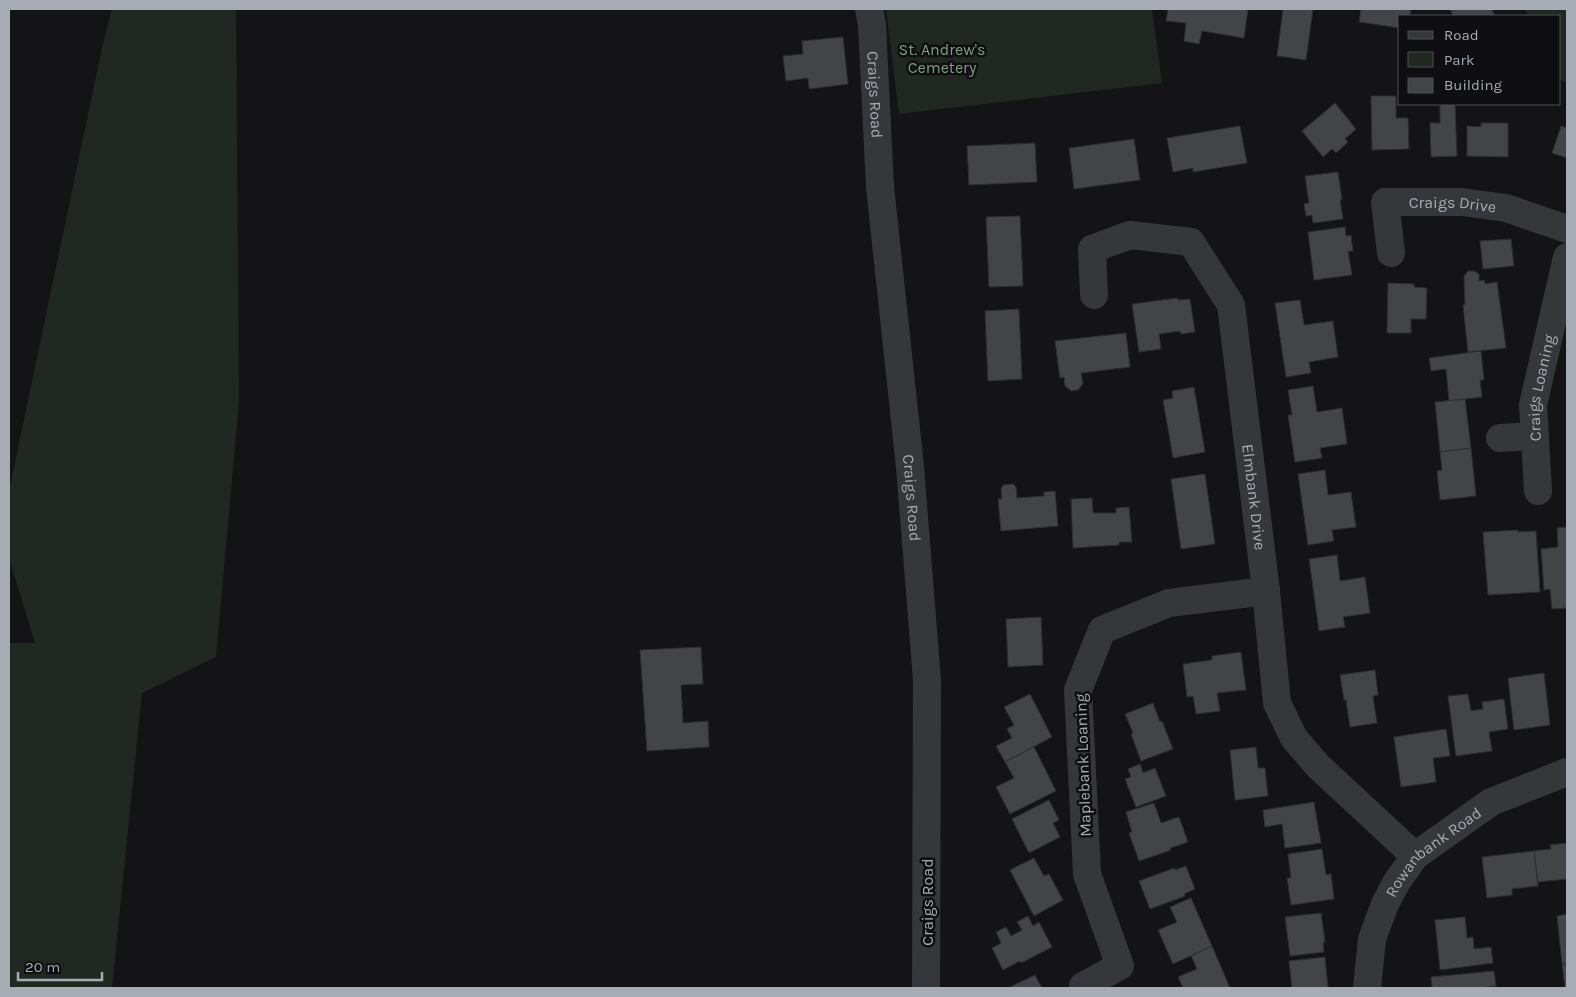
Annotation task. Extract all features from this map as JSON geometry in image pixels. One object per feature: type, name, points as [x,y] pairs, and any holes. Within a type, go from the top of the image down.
[{"type":"street","name":"Craigs Road","points":[[869,9],[872,25],[880,187],[910,467],[927,680],[926,988]]},
{"type":"street","name":"Craigs Drive","points":[[1391,253],[1385,202],[1462,202],[1506,208],[1567,229]]},
{"type":"street","name":"Elmbank Drive","points":[[1094,295],[1092,249],[1130,235],[1191,242],[1231,306],[1266,590],[1277,704],[1294,738],[1318,766],[1415,856]]},
{"type":"street","name":"Craigs Loaning","points":[[1538,491],[1532,404],[1567,257]]},
{"type":"street","points":[[1500,438],[1535,436]]},
{"type":"street","name":"Maplebank Loaning","points":[[1083,986],[1120,966],[1087,874],[1078,690],[1102,630],[1169,603],[1266,590]]},
{"type":"street","name":"Rowanbank Road","points":[[1367,988],[1372,939],[1385,904],[1396,882],[1415,856],[1491,802],[1567,772]]},
{"type":"green space","points":[[112,9],[236,9],[239,402],[216,657],[142,693],[112,988],[9,988],[9,643],[35,643],[9,558],[9,491],[102,48]]},
{"type":"green space","name":"St. Andrew's Cemetery","points":[[886,9],[1152,9],[1162,83],[899,114]]},
{"type":"green space","points":[[1525,9],[1567,9],[1567,83],[1561,80],[1561,15],[1528,15]]},
{"type":"building","points":[[1168,9],[1248,9],[1244,38],[1202,31],[1199,44],[1184,41],[1186,23],[1166,21]]},
{"type":"building","points":[[1283,9],[1313,9],[1306,60],[1277,56]]},
{"type":"building","points":[[1361,9],[1411,9],[1410,15],[1398,15],[1398,28],[1359,22]]},
{"type":"building","points":[[1450,9],[1492,9],[1494,15],[1453,15]]},
{"type":"building","points":[[843,37],[848,84],[809,89],[808,78],[786,81],[783,56],[803,54],[802,41]]},
{"type":"building","points":[[1371,96],[1396,96],[1396,118],[1408,118],[1409,149],[1372,150]]},
{"type":"building","points":[[1335,103],[1356,129],[1345,139],[1348,142],[1336,153],[1332,149],[1323,157],[1302,131]]},
{"type":"building","points":[[1440,105],[1455,105],[1457,156],[1431,157],[1430,123],[1440,123]]},
{"type":"building","points":[[1481,123],[1508,123],[1508,157],[1467,156],[1467,126],[1481,127]]},
{"type":"building","points":[[1240,126],[1247,163],[1193,172],[1193,168],[1173,172],[1167,138]]},
{"type":"building","points":[[1561,126],[1567,128],[1567,158],[1552,153]]},
{"type":"building","points":[[1134,139],[1140,180],[1074,189],[1069,148]]},
{"type":"building","points":[[1035,143],[1037,182],[969,185],[967,146]]},
{"type":"building","points":[[1338,172],[1343,219],[1313,223],[1312,215],[1306,216],[1304,204],[1309,203],[1305,176]]},
{"type":"building","points":[[1020,216],[1023,286],[989,287],[986,217]]},
{"type":"building","points":[[1345,227],[1346,236],[1351,235],[1353,251],[1348,251],[1352,275],[1314,280],[1308,232]]},
{"type":"building","points":[[1511,239],[1514,266],[1483,269],[1480,241]]},
{"type":"building","points":[[1468,271],[1474,271],[1479,274],[1479,281],[1484,280],[1485,284],[1497,282],[1506,348],[1468,352],[1463,305],[1465,304],[1464,276]]},
{"type":"building","points":[[1388,283],[1414,284],[1414,287],[1427,288],[1426,319],[1411,319],[1411,333],[1387,333]]},
{"type":"building","points":[[1177,298],[1178,300],[1190,299],[1195,332],[1181,334],[1180,331],[1159,334],[1161,349],[1139,352],[1132,304]]},
{"type":"building","points":[[1300,300],[1304,325],[1333,321],[1338,357],[1309,362],[1311,373],[1286,377],[1275,303]]},
{"type":"building","points":[[1019,309],[1022,379],[988,381],[985,311]]},
{"type":"building","points":[[1126,333],[1130,367],[1081,373],[1083,384],[1078,390],[1071,391],[1065,386],[1064,377],[1060,378],[1055,341]]},
{"type":"building","points":[[1481,351],[1484,380],[1480,380],[1482,397],[1449,401],[1446,369],[1431,371],[1429,358]]},
{"type":"building","points":[[1313,386],[1317,412],[1342,408],[1347,444],[1320,448],[1322,458],[1295,462],[1288,415],[1292,415],[1288,390]]},
{"type":"building","points":[[1194,387],[1205,452],[1173,458],[1163,400],[1173,398],[1172,391]]},
{"type":"building","points":[[1465,399],[1471,448],[1440,452],[1435,402]]},
{"type":"building","points":[[1471,448],[1476,496],[1440,500],[1437,471],[1442,470],[1440,452]]},
{"type":"building","points":[[1325,470],[1328,495],[1351,492],[1356,527],[1332,530],[1334,541],[1308,545],[1298,474]]},
{"type":"building","points":[[1205,474],[1215,544],[1181,549],[1171,479]]},
{"type":"building","points":[[1013,484],[1016,487],[1017,498],[1044,496],[1044,492],[1055,491],[1058,526],[1001,531],[998,499],[1002,499],[1001,489],[1003,485]]},
{"type":"building","points":[[1092,498],[1093,513],[1116,513],[1116,508],[1129,507],[1132,542],[1119,542],[1119,545],[1073,548],[1071,499]]},
{"type":"building","points":[[1567,527],[1567,608],[1552,609],[1550,589],[1544,590],[1541,549],[1558,547],[1557,528]]},
{"type":"building","points":[[1518,530],[1518,532],[1536,531],[1540,592],[1488,595],[1483,532]]},
{"type":"building","points":[[1337,555],[1340,581],[1365,577],[1370,613],[1343,617],[1345,627],[1319,631],[1309,559]]},
{"type":"building","points":[[1041,617],[1043,665],[1008,667],[1006,619]]},
{"type":"building","points":[[701,647],[703,684],[681,685],[683,723],[708,721],[709,747],[647,751],[640,650]]},
{"type":"building","points":[[1241,652],[1246,690],[1217,693],[1220,711],[1196,714],[1193,696],[1187,697],[1183,664],[1212,660],[1212,656]]},
{"type":"building","points":[[1375,670],[1378,695],[1373,696],[1377,723],[1350,727],[1340,675]]},
{"type":"building","points":[[1544,673],[1550,725],[1514,730],[1508,678]]},
{"type":"building","points":[[1030,694],[1052,737],[1005,762],[996,746],[1012,738],[1007,729],[1014,725],[1004,707]]},
{"type":"building","points":[[1468,694],[1471,711],[1483,709],[1482,702],[1504,699],[1508,729],[1489,732],[1492,751],[1456,756],[1448,696]]},
{"type":"building","points":[[1153,703],[1173,749],[1141,761],[1125,714]]},
{"type":"building","points":[[1446,729],[1450,756],[1433,758],[1436,782],[1401,787],[1394,737]]},
{"type":"building","points":[[1034,747],[1056,791],[1010,814],[996,787],[1014,778],[1005,762]]},
{"type":"building","points":[[1256,747],[1258,768],[1265,768],[1268,796],[1235,800],[1230,750]]},
{"type":"building","points":[[1140,764],[1143,773],[1155,768],[1166,796],[1136,807],[1125,779],[1131,777],[1128,769]]},
{"type":"building","points":[[1049,800],[1059,820],[1053,823],[1060,837],[1029,853],[1012,819]]},
{"type":"building","points":[[1314,802],[1321,843],[1285,848],[1282,824],[1265,827],[1263,810]]},
{"type":"building","points":[[1154,803],[1161,823],[1179,817],[1188,842],[1139,861],[1129,833],[1132,832],[1126,812]]},
{"type":"building","points":[[1567,843],[1567,879],[1538,882],[1534,851],[1551,849],[1550,845]]},
{"type":"building","points":[[1322,849],[1326,875],[1331,874],[1334,899],[1291,905],[1287,878],[1291,878],[1288,854]]},
{"type":"building","points":[[1534,851],[1538,886],[1512,889],[1512,895],[1487,898],[1482,857]]},
{"type":"building","points":[[1034,858],[1044,876],[1049,874],[1063,900],[1034,916],[1010,870]]},
{"type":"building","points":[[1186,866],[1195,889],[1184,894],[1185,896],[1150,909],[1139,881],[1174,868],[1175,870]]},
{"type":"building","points":[[1191,898],[1212,946],[1173,964],[1158,930],[1177,922],[1170,907]]},
{"type":"building","points":[[1321,913],[1325,942],[1323,942],[1324,952],[1290,956],[1285,917]]},
{"type":"building","points":[[1567,914],[1567,964],[1562,964],[1557,916]]},
{"type":"building","points":[[1028,916],[1033,926],[1039,922],[1052,947],[1003,970],[992,948],[1001,943],[996,932],[1006,927],[1011,936],[1022,930],[1017,922]]},
{"type":"building","points":[[1465,917],[1467,938],[1473,937],[1474,949],[1491,947],[1493,963],[1440,970],[1435,920]]},
{"type":"building","points":[[1212,946],[1230,988],[1183,988],[1178,977],[1197,969],[1191,956]]},
{"type":"building","points":[[1325,957],[1328,988],[1292,988],[1289,961]]},
{"type":"building","points":[[1562,964],[1567,964],[1567,988],[1565,988]]},
{"type":"building","points":[[1494,971],[1496,986],[1432,988],[1431,977]]},
{"type":"building","points":[[1035,975],[1042,988],[1008,988]]}]
